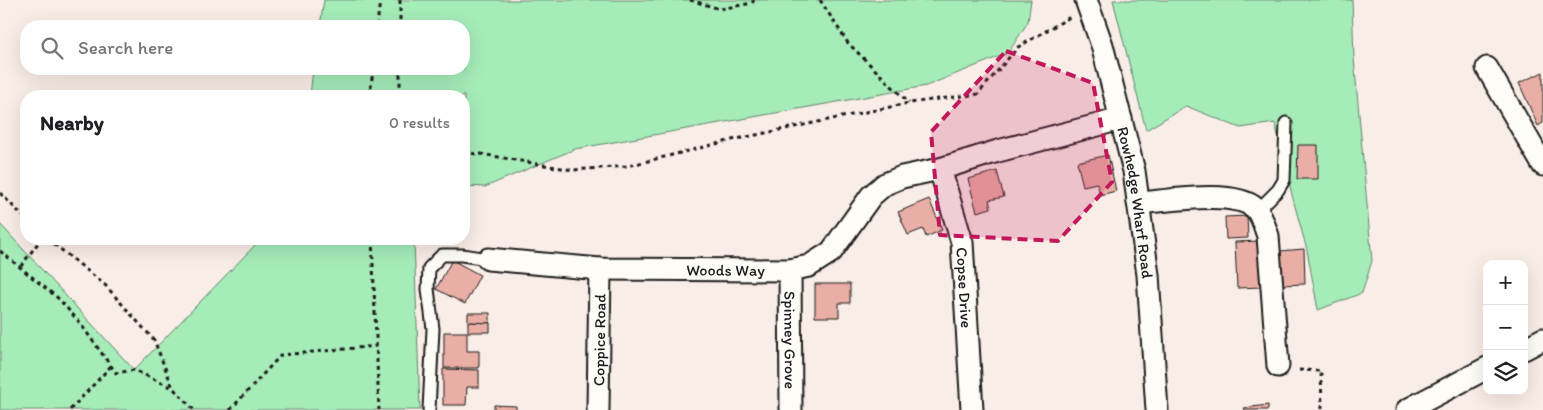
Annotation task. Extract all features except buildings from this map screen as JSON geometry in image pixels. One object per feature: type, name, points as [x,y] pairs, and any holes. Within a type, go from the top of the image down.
[{"type":"street","name":"Rowhedge Wharf Road","points":[[1087,5],[1102,45],[1134,171],[1148,275],[1157,410]]},
{"type":"street","points":[[1487,68],[1543,164]]},
{"type":"street","name":"Woods Way","points":[[488,259],[600,269],[790,270],[809,266],[831,252],[871,196],[885,184],[902,177],[1121,120]]},
{"type":"street","name":"Copse Drive","points":[[940,168],[962,242],[972,410]]},
{"type":"street","points":[[1138,203],[1226,197],[1242,200],[1258,211],[1268,236],[1278,366]]},
{"type":"street","name":"Coppice Road","points":[[598,410],[600,269]]},
{"type":"street","name":"Spinney Grove","points":[[790,270],[791,410]]},
{"type":"street","points":[[1528,346],[1543,339]]},
{"type":"street","points":[[1407,410],[1483,370]]},
{"type":"lane","points":[[1258,211],[1278,190],[1284,180],[1286,123]]},
{"type":"lane","name":"Woods Way","points":[[429,410],[433,329],[428,289],[429,268],[442,255],[462,255],[488,259]]},
{"type":"path","points":[[378,20],[380,0]]},
{"type":"path","points":[[400,0],[400,20]]},
{"type":"path","points":[[690,0],[720,10],[752,3],[754,0]]},
{"type":"path","points":[[820,0],[848,43],[910,103]]},
{"type":"path","points":[[470,153],[574,170],[628,166],[732,140],[910,103],[978,94],[1018,46],[1087,5]]},
{"type":"path","points":[[371,90],[372,75]]},
{"type":"path","points":[[400,75],[400,90]]},
{"type":"path","points":[[0,193],[20,212]]},
{"type":"path","points":[[21,266],[37,245]]},
{"type":"path","points":[[55,245],[105,285],[154,340],[173,388]]},
{"type":"path","points":[[372,245],[379,410]]},
{"type":"path","points":[[0,251],[21,266],[59,299],[80,323],[116,372],[134,370],[173,388],[194,410]]},
{"type":"path","points":[[230,410],[281,355],[377,346]]},
{"type":"path","points":[[70,410],[111,366]]},
{"type":"path","points":[[1278,366],[1293,370],[1322,371],[1322,410]]},
{"type":"highlighted area","points":[[1006,51],[1093,83],[1112,182],[1058,241],[940,235],[931,132]]},
{"type":"green space","points":[[324,0],[1031,0],[1028,22],[1008,53],[926,86],[575,149],[485,187],[470,186],[470,90],[311,90],[312,75],[470,75],[470,20],[321,20]]},
{"type":"green space","points":[[1113,0],[1352,0],[1354,58],[1372,261],[1362,293],[1318,310],[1307,250],[1275,123],[1240,128],[1186,106],[1146,130]]},
{"type":"green space","points":[[0,224],[134,370],[255,245],[414,245],[420,410],[0,410]]}]
